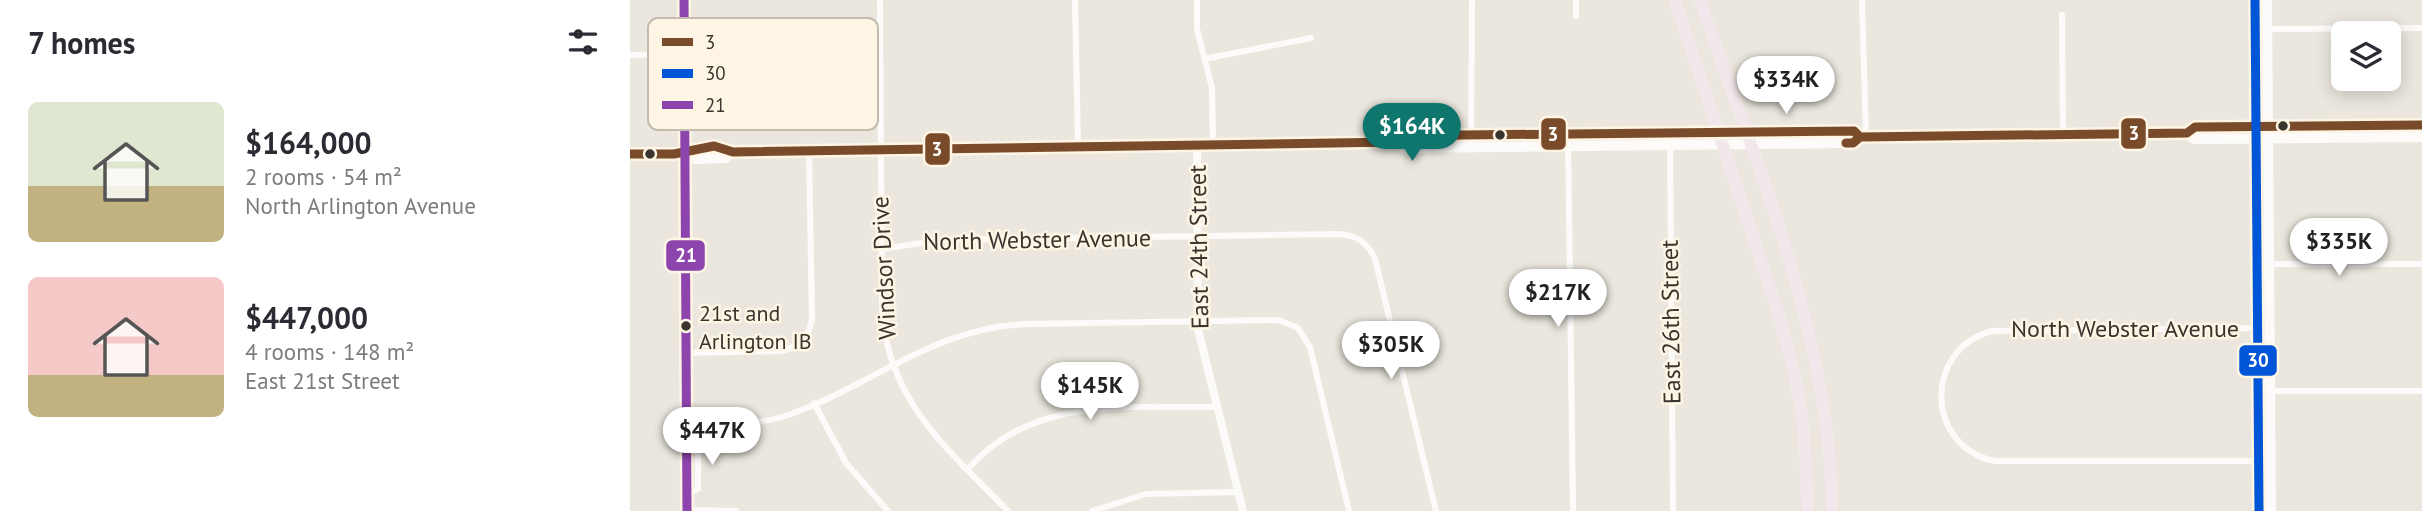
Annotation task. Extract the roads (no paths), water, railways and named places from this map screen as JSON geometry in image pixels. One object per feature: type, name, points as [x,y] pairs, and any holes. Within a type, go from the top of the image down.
[{"type":"highway","points":[[1675,0],[1779,316],[1794,372],[1803,421],[1808,511]]},
{"type":"highway","points":[[1700,0],[1802,304],[1816,356],[1828,422],[1832,511]]},
{"type":"main road","points":[[684,0],[684,18]]},
{"type":"main road","points":[[2255,0],[2259,511]]},
{"type":"main road","points":[[2267,0],[2271,511]]},
{"type":"main road","points":[[630,153],[683,153],[696,159],[716,159],[726,158],[733,152],[880,149],[1396,142],[1404,148],[1853,143],[1863,137],[2187,133],[2195,127],[2422,125]]},
{"type":"main road","points":[[683,130],[687,510]]},
{"type":"main road","points":[[1396,142],[1403,136],[1471,135],[1854,131],[1863,137]]},
{"type":"main road","points":[[2187,133],[2194,139],[2422,137]]},
{"type":"street","name":"Windsor Drive","points":[[880,0],[882,320],[892,367],[922,422],[1008,511]]},
{"type":"street","points":[[1075,0],[1078,147]]},
{"type":"street","name":"East 24th Street","points":[[1197,0],[1197,29],[1213,96],[1213,145]]},
{"type":"street","points":[[1471,147],[1472,0]]},
{"type":"street","points":[[1576,0],[1576,16]]},
{"type":"street","points":[[1862,0],[1863,137]]},
{"type":"street","points":[[2062,15],[2063,134]]},
{"type":"street","points":[[2267,29],[2422,28]]},
{"type":"street","points":[[1204,59],[1311,38]]},
{"type":"street","points":[[630,55],[648,55]]},
{"type":"street","name":"East 26th Street","points":[[1670,133],[1673,511]]},
{"type":"street","points":[[1569,134],[1573,511]]},
{"type":"street","name":"East 24th Street","points":[[1197,145],[1199,321],[1243,511]]},
{"type":"street","points":[[685,353],[782,351],[796,346],[806,336],[812,319],[810,151]]},
{"type":"street","name":"North Webster Avenue","points":[[881,249],[942,240],[1339,234],[1361,240],[1375,259],[1436,511]]},
{"type":"street","points":[[2256,264],[2422,264]]},
{"type":"street","points":[[685,424],[766,421],[814,403],[943,340],[998,326],[1277,320],[1298,328],[1310,347],[1349,511]]},
{"type":"street","name":"North Webster Avenue","points":[[2259,461],[1995,461],[1976,454],[1961,444],[1946,423],[1940,400],[1942,379],[1956,352],[1975,337],[1992,331],[2269,328]]},
{"type":"street","points":[[2270,391],[2422,391]]},
{"type":"street","points":[[814,403],[845,463],[888,511]]},
{"type":"street","points":[[968,469],[994,445],[1014,432],[1061,413],[1094,408],[1218,407]]},
{"type":"street","points":[[2259,461],[2270,460]]},
{"type":"street","points":[[1092,511],[1141,495],[1238,492]]},
{"type":"street","points":[[687,510],[737,511]]},
{"type":"place","name":"21st and Arlington IB","points":[[686,326]]}]
